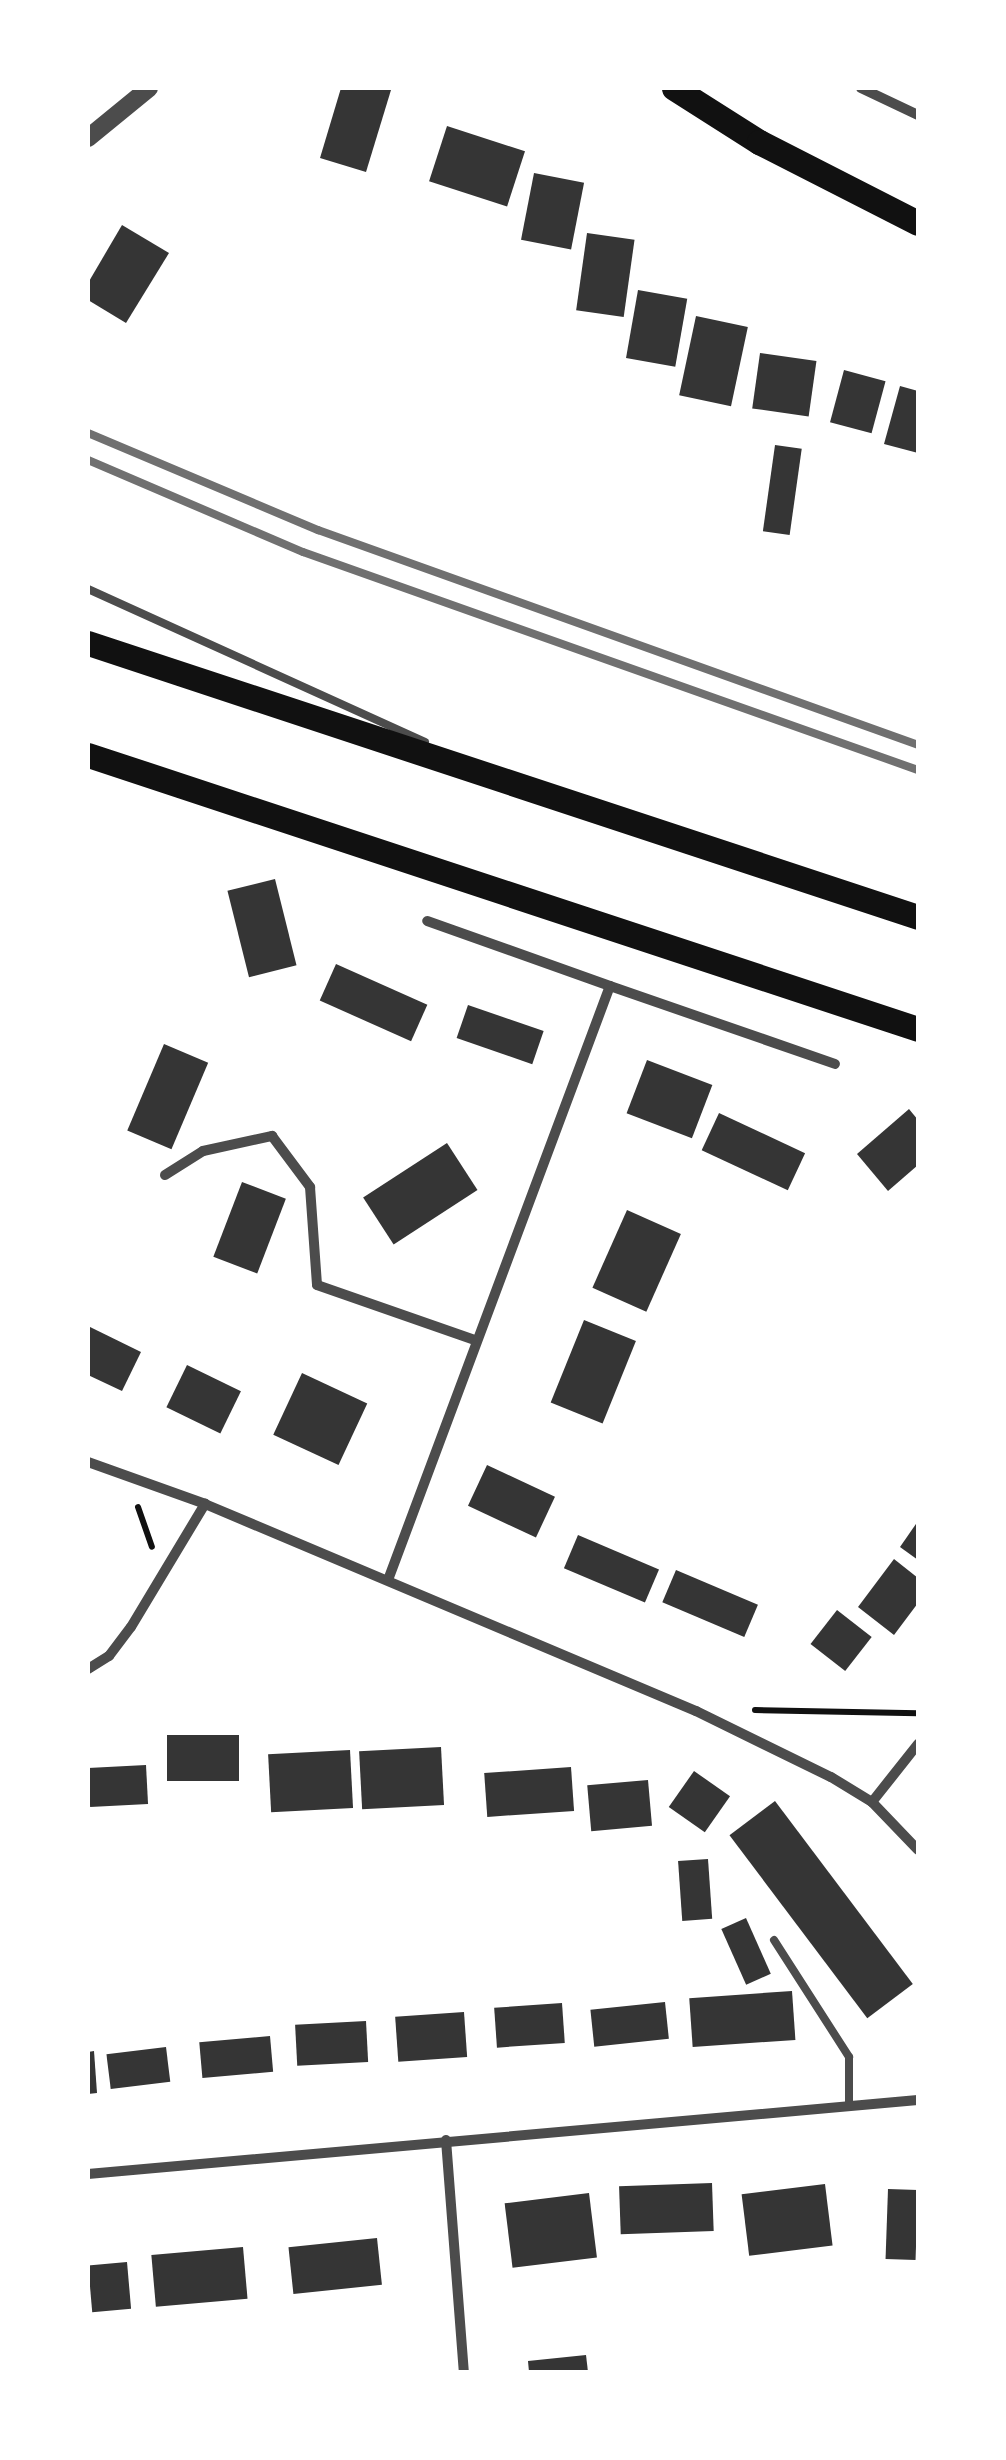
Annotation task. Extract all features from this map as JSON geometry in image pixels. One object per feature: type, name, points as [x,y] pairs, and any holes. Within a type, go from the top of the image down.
[{"type":"main road","points":[[674,88],[759,142],[918,223]]},
{"type":"main road","points":[[88,643],[918,917]]},
{"type":"main road","points":[[88,754],[918,1029]]},
{"type":"street","points":[[88,138],[148,88]]},
{"type":"street","points":[[861,88],[918,115]]},
{"type":"street","points":[[427,921],[835,1064]]},
{"type":"street","points":[[388,1580],[610,986]]},
{"type":"street","points":[[165,1175],[203,1150],[272,1136],[310,1187],[317,1285],[475,1340]]},
{"type":"street","points":[[88,1462],[205,1504],[696,1711],[872,1802],[918,1850]]},
{"type":"street","points":[[88,1668],[109,1656],[164,1582],[205,1504]]},
{"type":"street","points":[[872,1802],[918,1744]]},
{"type":"street","points":[[88,2174],[918,2100]]},
{"type":"street","points":[[446,2140],[464,2372]]},
{"type":"lane","points":[[88,588],[516,783]]},
{"type":"lane","points":[[774,1940],[850,2057],[849,2104]]},
{"type":"path","points":[[126,1474],[164,1582]]},
{"type":"path","points":[[696,1711],[918,1713]]},
{"type":"building","points":[[341,88],[391,90],[366,172],[320,158]]},
{"type":"building","points":[[447,126],[525,151],[507,207],[429,181]]},
{"type":"building","points":[[534,173],[584,183],[571,249],[521,240]]},
{"type":"building","points":[[122,225],[169,253],[126,323],[88,300],[88,283]]},
{"type":"building","points":[[587,233],[635,240],[624,317],[576,310]]},
{"type":"building","points":[[638,290],[687,299],[675,367],[626,358]]},
{"type":"building","points":[[696,316],[748,327],[731,406],[679,395]]},
{"type":"building","points":[[760,353],[816,361],[809,416],[752,408]]},
{"type":"building","points":[[844,370],[886,381],[872,433],[830,422]]},
{"type":"building","points":[[900,386],[918,391],[918,453],[884,444]]},
{"type":"building","points":[[775,445],[802,449],[790,535],[763,531]]},
{"type":"building","points":[[275,879],[297,965],[249,977],[227,891]]},
{"type":"building","points":[[336,964],[427,1005],[411,1041],[320,1001]]},
{"type":"building","points":[[468,1005],[544,1031],[532,1064],[457,1038]]},
{"type":"building","points":[[164,1044],[208,1063],[171,1149],[127,1131]]},
{"type":"building","points":[[647,1060],[712,1085],[692,1138],[627,1113]]},
{"type":"building","points":[[909,1109],[918,1120],[918,1165],[888,1191],[857,1154]]},
{"type":"building","points":[[719,1113],[805,1153],[788,1190],[702,1150]]},
{"type":"building","points":[[447,1143],[477,1190],[394,1244],[363,1197]]},
{"type":"building","points":[[242,1182],[286,1199],[257,1274],[213,1257]]},
{"type":"building","points":[[627,1210],[681,1234],[646,1312],[592,1288]]},
{"type":"building","points":[[584,1320],[636,1341],[603,1423],[551,1403]]},
{"type":"building","points":[[88,1326],[141,1352],[122,1391],[88,1375]]},
{"type":"building","points":[[187,1365],[241,1391],[220,1434],[166,1407]]},
{"type":"building","points":[[302,1373],[367,1403],[339,1465],[273,1435]]},
{"type":"building","points":[[487,1465],[555,1497],[536,1537],[468,1506]]},
{"type":"building","points":[[918,1521],[918,1560],[900,1547]]},
{"type":"building","points":[[578,1535],[659,1569],[645,1603],[564,1568]]},
{"type":"building","points":[[894,1559],[918,1578],[918,1603],[894,1635],[858,1607]]},
{"type":"building","points":[[676,1570],[758,1605],[744,1637],[662,1602]]},
{"type":"building","points":[[837,1610],[872,1637],[845,1671],[811,1644]]},
{"type":"building","points":[[167,1735],[239,1735],[239,1781],[167,1781]]},
{"type":"building","points":[[441,1747],[444,1805],[362,1809],[359,1751]]},
{"type":"building","points":[[350,1750],[353,1808],[271,1812],[268,1754]]},
{"type":"building","points":[[146,1765],[148,1804],[90,1807],[88,1768]]},
{"type":"building","points":[[571,1767],[574,1811],[487,1817],[484,1773]]},
{"type":"building","points":[[694,1771],[730,1796],[705,1832],[669,1807]]},
{"type":"building","points":[[648,1780],[652,1826],[591,1831],[587,1785]]},
{"type":"building","points":[[775,1801],[913,1984],[867,2018],[729,1835]]},
{"type":"building","points":[[708,1859],[712,1919],[682,1921],[678,1861]]},
{"type":"building","points":[[746,1918],[771,1974],[746,1985],[721,1929]]},
{"type":"building","points":[[792,1991],[795,2040],[693,2047],[689,1998]]},
{"type":"building","points":[[665,2002],[669,2039],[594,2047],[590,2010]]},
{"type":"building","points":[[562,2003],[565,2043],[497,2048],[494,2008]]},
{"type":"building","points":[[464,2012],[467,2057],[398,2062],[395,2017]]},
{"type":"building","points":[[366,2021],[368,2062],[297,2066],[295,2025]]},
{"type":"building","points":[[270,2036],[273,2072],[202,2078],[199,2042]]},
{"type":"building","points":[[166,2047],[170,2082],[111,2089],[106,2054]]},
{"type":"building","points":[[94,2051],[97,2093],[88,2094],[88,2052]]},
{"type":"building","points":[[712,2183],[714,2231],[621,2234],[619,2186]]},
{"type":"building","points":[[825,2184],[833,2246],[749,2256],[742,2194]]},
{"type":"building","points":[[888,2189],[918,2190],[916,2260],[886,2259]]},
{"type":"building","points":[[589,2193],[597,2258],[513,2268],[505,2203]]},
{"type":"building","points":[[377,2238],[382,2285],[293,2294],[288,2247]]},
{"type":"building","points":[[243,2247],[248,2299],[156,2307],[151,2255]]},
{"type":"building","points":[[127,2262],[131,2309],[92,2312],[88,2265]]},
{"type":"building","points":[[586,2355],[588,2372],[529,2372],[528,2361]]},
{"type":"railway","points":[[88,433],[318,530],[918,745]]},
{"type":"railway","points":[[88,460],[303,552],[918,770]]}]
